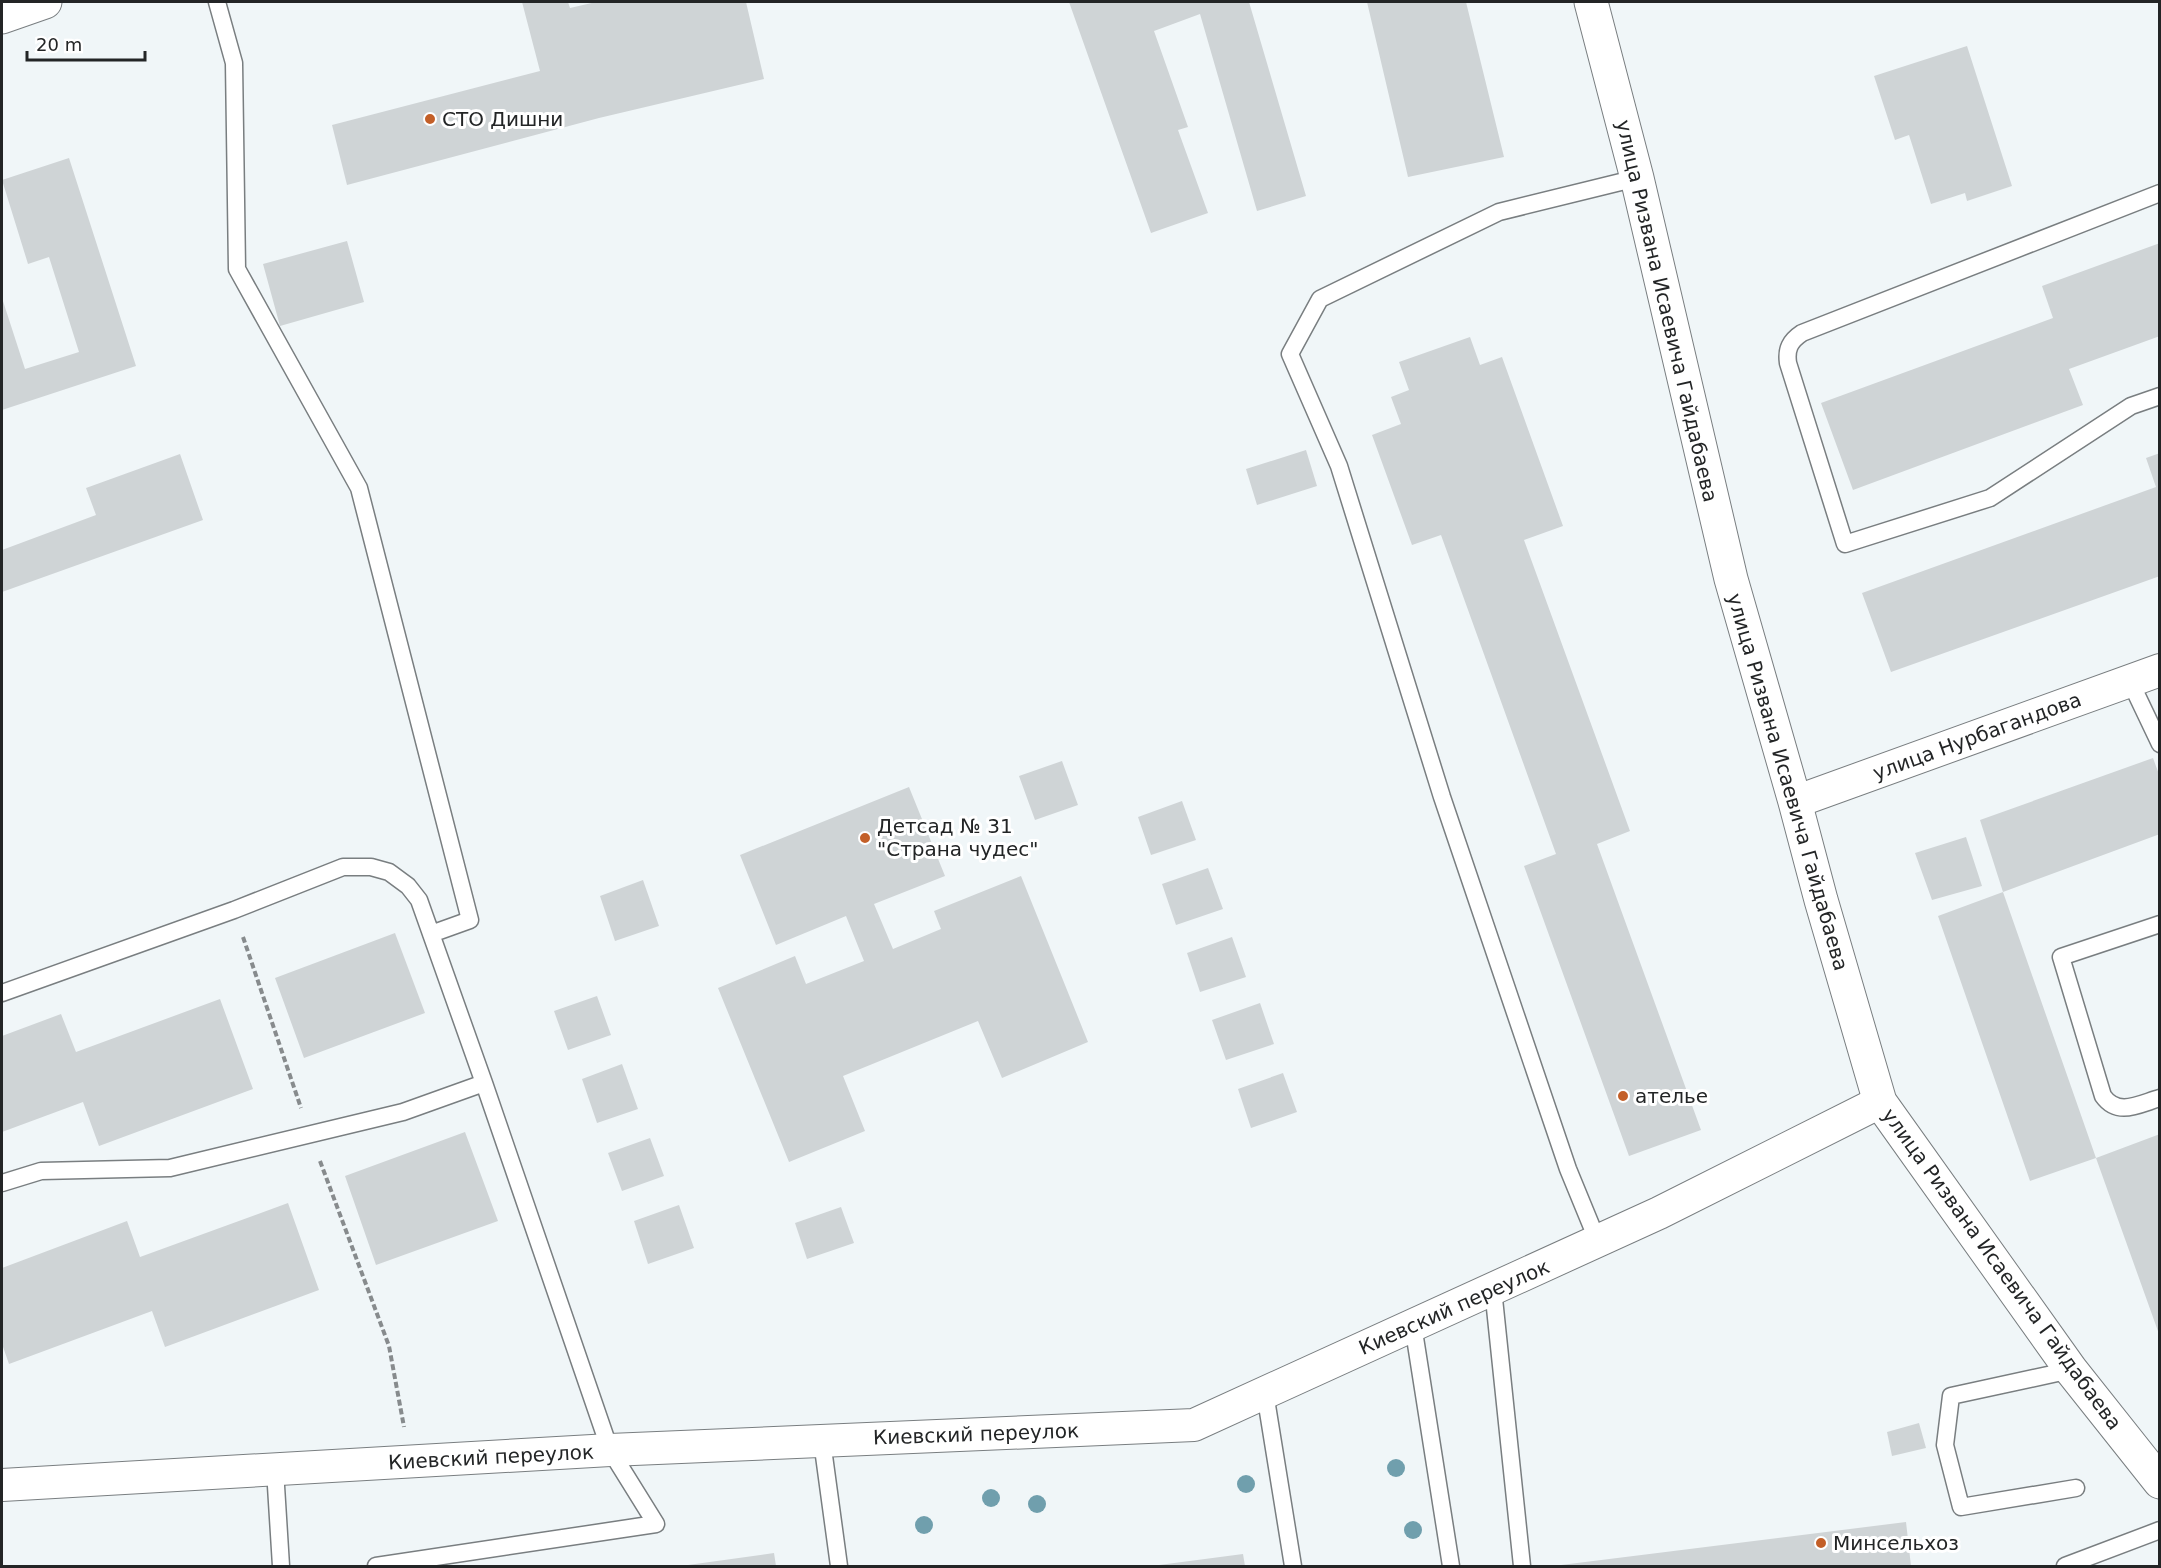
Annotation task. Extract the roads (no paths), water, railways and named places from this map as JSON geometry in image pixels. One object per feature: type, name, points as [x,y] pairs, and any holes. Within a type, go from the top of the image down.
[{"type":"street","points":[[2,17],[45,2]]},
{"type":"street","name":"улица Ризвана Исаевича Гайдабаева","points":[[1591,2],[1637,178],[1731,579],[1880,1102],[2071,1370],[2160,1482]]},
{"type":"street","name":"улица Нурбагандова","points":[[1795,802],[2160,670]]},
{"type":"street","name":"Киевский переулок","points":[[2,1485],[610,1450],[1194,1425],[1598,1242],[1880,1102]]},
{"type":"lane","points":[[217,2],[234,63],[237,269],[359,488],[470,920],[431,934]]},
{"type":"lane","points":[[1598,1242],[1568,1169],[1442,797],[1339,466],[1290,354],[1320,299],[1499,212],[1637,178]]},
{"type":"lane","points":[[2160,193],[1802,333],[1789,345],[1787,354],[1845,544],[1990,498],[2131,406],[2160,396]]},
{"type":"lane","points":[[2130,681],[2160,744]]},
{"type":"lane","points":[[2,993],[234,910],[343,867],[371,867],[389,872],[408,886],[419,900],[610,1450],[656,1524],[376,1566]]},
{"type":"lane","points":[[2160,924],[2061,957],[2103,1096],[2109,1104],[2117,1108],[2126,1108],[2160,1098]]},
{"type":"lane","points":[[2,1183],[41,1171],[170,1168],[403,1112],[484,1083]]},
{"type":"lane","points":[[1493,1289],[1522,1566]]},
{"type":"lane","points":[[1413,1325],[1451,1566]]},
{"type":"lane","points":[[2071,1370],[1951,1396],[1946,1444],[1961,1507],[2076,1488]]},
{"type":"lane","points":[[1265,1393],[1293,1566]]},
{"type":"lane","points":[[822,1441],[839,1566]]},
{"type":"lane","points":[[275,1470],[281,1566]]},
{"type":"lane","points":[[2065,1566],[2160,1530]]},
{"type":"place","name":"СТО Дишни","points":[[430,119]]},
{"type":"place","name":"Детсад № 31 \"Страна чудес\"","points":[[865,838]]},
{"type":"place","name":"ателье","points":[[1623,1096]]},
{"type":"place","name":"Минсельхоз","points":[[1821,1543]]}]
